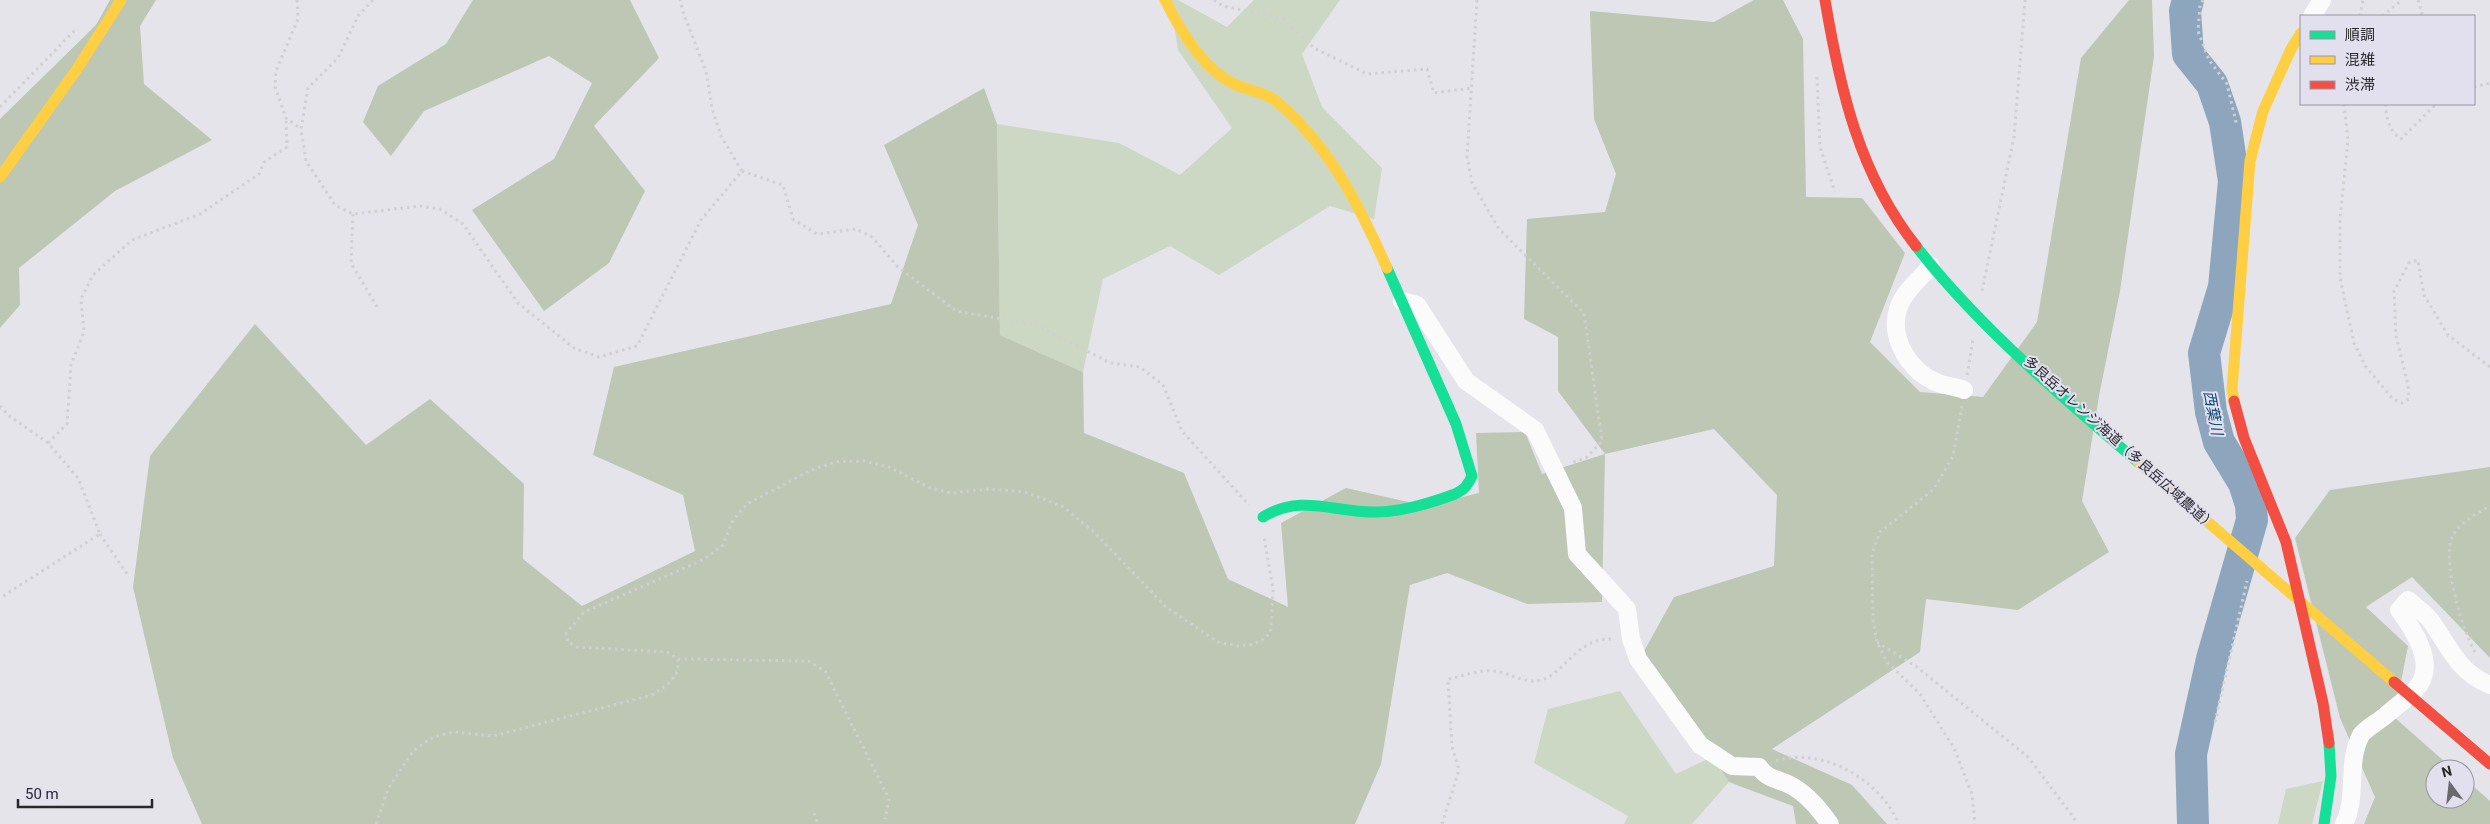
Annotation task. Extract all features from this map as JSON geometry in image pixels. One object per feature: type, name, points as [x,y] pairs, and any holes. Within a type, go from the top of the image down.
[{"type":"street","points":[[0,176],[77,70],[122,0]]},
{"type":"street","points":[[1165,0],[1180,30],[1213,69],[1232,83],[1274,99],[1303,125],[1339,171],[1370,230],[1402,301],[1456,424],[1470,465],[1472,476],[1469,484],[1460,492],[1407,508],[1376,512],[1309,504],[1285,507],[1270,512],[1264,517]]},
{"type":"street","name":"多良岳オレンジ海道（多良岳広域農道）","points":[[1825,0],[1845,102],[1880,193],[1904,232],[1958,296],[2073,406],[2490,764]]},
{"type":"street","points":[[2313,15],[2322,0]]},
{"type":"street","points":[[2300,35],[2291,49],[2264,112],[2250,162],[2232,388],[2235,417],[2276,512],[2293,562],[2327,724],[2332,770],[2330,802],[2324,824]]},
{"type":"street","points":[[1932,266],[1906,294],[1898,309],[1898,337],[1907,360],[1918,370],[1937,382],[1964,390]]},
{"type":"street","points":[[1402,301],[1417,305],[1466,381],[1535,430],[1573,508],[1577,554],[1628,609],[1631,639],[1638,658],[1700,744],[1732,766],[1759,767],[1766,776],[1791,786],[1816,805],[1830,824]]},
{"type":"street","points":[[2344,824],[2351,789],[2353,756],[2362,734],[2418,687],[2424,670],[2423,650],[2417,635],[2399,610],[2408,600],[2430,619],[2456,660],[2473,678],[2490,686]]},
{"type":"path","points":[[48,443],[67,424],[71,365],[84,332],[81,300],[93,275],[132,240],[200,214],[258,174],[264,162],[287,147],[286,118],[275,88],[276,71],[298,19],[297,0]]},
{"type":"path","points":[[373,0],[358,16],[338,58],[308,88],[301,129],[306,161],[335,205],[353,214],[420,206],[440,209],[463,224],[518,303],[574,348],[599,357],[637,346],[701,220],[742,171]]},
{"type":"path","points":[[680,0],[706,71],[712,108],[721,136],[742,171],[783,185],[793,219],[816,234],[856,230],[872,237],[898,267],[956,311],[1037,325],[1110,363],[1140,367],[1163,385],[1182,431],[1246,503],[1264,517],[1262,528],[1273,589],[1271,629],[1266,638],[1254,644],[1238,646],[1218,642],[1166,607],[1096,533],[1064,507],[1025,492],[989,489],[952,493],[930,488],[889,467],[864,461],[835,462],[807,472],[747,504],[733,520],[722,545],[703,560],[584,612],[566,633],[568,642],[578,647],[667,652],[678,659],[808,662],[825,671],[889,799],[885,819]]},
{"type":"path","points":[[1214,0],[1223,6],[1282,18],[1314,48],[1367,74],[1427,69],[1434,93],[1472,88]]},
{"type":"path","points":[[1477,0],[1467,157],[1472,183],[1499,229],[1584,313],[1602,440],[1586,458],[1554,466]]},
{"type":"path","points":[[1981,293],[2014,137],[2025,0]]},
{"type":"path","points":[[2204,0],[2200,5],[2198,31],[2209,60],[2227,84],[2239,132]]},
{"type":"path","points":[[2360,15],[2363,0]]},
{"type":"path","points":[[2383,15],[2402,0]]},
{"type":"path","points":[[2418,0],[2420,15]]},
{"type":"path","points":[[0,107],[81,24]]},
{"type":"path","points":[[1816,70],[1820,147],[1835,192]]},
{"type":"path","points":[[2475,87],[2490,83]]},
{"type":"path","points":[[2344,105],[2348,140],[2340,219],[2340,278],[2354,343],[2366,367],[2393,399],[2402,403],[2408,399],[2408,385],[2396,336],[2394,291],[2408,263],[2418,260],[2424,295],[2448,335],[2490,366]]},
{"type":"path","points":[[2386,105],[2392,133],[2401,139],[2435,105]]},
{"type":"path","points":[[286,118],[301,129]]},
{"type":"path","points":[[353,214],[351,262],[379,310]]},
{"type":"path","points":[[1974,332],[1953,456],[1934,489],[1880,532],[1872,553],[1873,620],[1877,642],[1886,662],[1920,694],[1954,748],[1972,794],[1975,824]]},
{"type":"path","points":[[0,406],[8,415],[48,443],[78,478],[100,534],[127,574]]},
{"type":"path","points":[[2480,660],[2467,638],[2459,618],[2449,552],[2452,538],[2457,530],[2490,506]]},
{"type":"path","points":[[0,598],[100,534]]},
{"type":"path","points":[[2215,722],[2247,577]]},
{"type":"path","points":[[1442,824],[1459,770],[1452,746],[1448,679],[1492,670],[1534,681],[1551,676],[1582,647],[1604,638],[1631,639]]},
{"type":"path","points":[[1877,642],[1917,667],[2028,757],[2074,818],[2076,824]]},
{"type":"path","points":[[376,824],[388,789],[413,752],[434,737],[454,732],[493,736],[652,695],[672,682],[679,670],[678,659]]},
{"type":"path","points":[[1759,767],[1782,759],[1808,757],[1842,767],[1866,782],[1883,799],[1899,824]]},
{"type":"path","points":[[814,813],[818,824]]},
{"type":"green space","points":[[110,0],[156,0],[140,26],[144,84],[212,140],[115,191],[19,268],[20,305],[0,328],[0,119],[96,25]]},
{"type":"green space","points":[[473,0],[630,0],[659,58],[594,126],[645,191],[609,263],[544,311],[472,210],[554,159],[592,83],[549,56],[424,111],[391,156],[363,122],[378,86],[446,44]]},
{"type":"green space","points":[[1170,0],[1178,0],[1227,27],[1254,0],[1340,0],[1302,54],[1322,107],[1382,168],[1374,219],[1330,206],[1219,275],[1170,246],[1103,279],[1083,372],[1000,335],[997,124],[1119,143],[1180,175],[1232,128],[1178,50]]},
{"type":"green space","points":[[1754,0],[1783,0],[1803,39],[1806,197],[1862,198],[1905,253],[1870,342],[1920,392],[1983,397],[2037,322],[2081,58],[2129,0],[2152,0],[2154,56],[2120,291],[2099,396],[2082,501],[2109,552],[2018,610],[1926,599],[1920,652],[1772,749],[1852,785],[1887,824],[1796,824],[1793,806],[1729,782],[1643,653],[1674,597],[1774,566],[1777,495],[1714,429],[1605,454],[1558,391],[1558,337],[1524,319],[1527,219],[1605,212],[1616,174],[1594,119],[1590,11],[1714,22]]},
{"type":"green space","points":[[984,88],[997,124],[1000,335],[1083,372],[1084,433],[1184,473],[1228,579],[1288,607],[1281,523],[1346,488],[1426,506],[1479,493],[1476,433],[1525,432],[1542,474],[1605,454],[1602,602],[1527,604],[1447,573],[1410,585],[1381,764],[1355,824],[202,824],[173,758],[133,587],[150,456],[255,324],[366,445],[430,399],[524,484],[523,559],[582,606],[695,551],[683,495],[593,455],[614,367],[891,304],[918,225],[884,145]]},
{"type":"green space","points":[[2490,467],[2490,658],[2412,577],[2366,607],[2408,646],[2394,717],[2442,759],[2425,759],[2425,809],[2475,809],[2475,788],[2490,801],[2490,824],[2364,824],[2375,797],[2340,718],[2295,538],[2330,490]]},
{"type":"green space","points":[[1620,691],[1676,774],[1712,757],[1729,782],[1692,824],[1624,824],[1628,816],[1534,763],[1548,709]]},
{"type":"green space","points":[[2323,781],[2312,824],[2278,824],[2286,789]]},
{"type":"waterway","name":"西葉川","points":[[2188,0],[2185,11],[2188,54],[2212,84],[2225,122],[2234,181],[2224,287],[2204,353],[2211,412],[2219,442],[2244,483],[2251,505],[2252,520],[2212,659],[2191,754],[2193,824]]},
{"type":"traffic: fast","points":[[1916,246],[1965,304],[1993,332],[2138,462]]},
{"type":"traffic: fast","points":[[1263,517],[1277,510],[1305,505],[1361,512],[1386,512],[1406,509],[1455,494],[1467,485],[1472,476],[1456,424],[1387,268]]},
{"type":"traffic: fast","points":[[2324,824],[2331,776],[2329,743]]},
{"type":"traffic: slow","points":[[0,177],[77,69],[121,0]]},
{"type":"traffic: slow","points":[[1165,0],[1185,35],[1213,69],[1223,78],[1234,84],[1272,98],[1295,118],[1312,137],[1341,177],[1354,199],[1387,268]]},
{"type":"traffic: slow","points":[[2234,401],[2232,389],[2250,161],[2263,111],[2291,49],[2300,35]]},
{"type":"traffic: slow","points":[[2138,462],[2394,682]]},
{"type":"traffic: jam","points":[[1825,0],[1845,98],[1866,160],[1896,218],[1916,246]]},
{"type":"traffic: jam","points":[[2234,401],[2244,438],[2286,542],[2323,703],[2329,743]]},
{"type":"traffic: jam","points":[[2394,682],[2490,764]]}]
